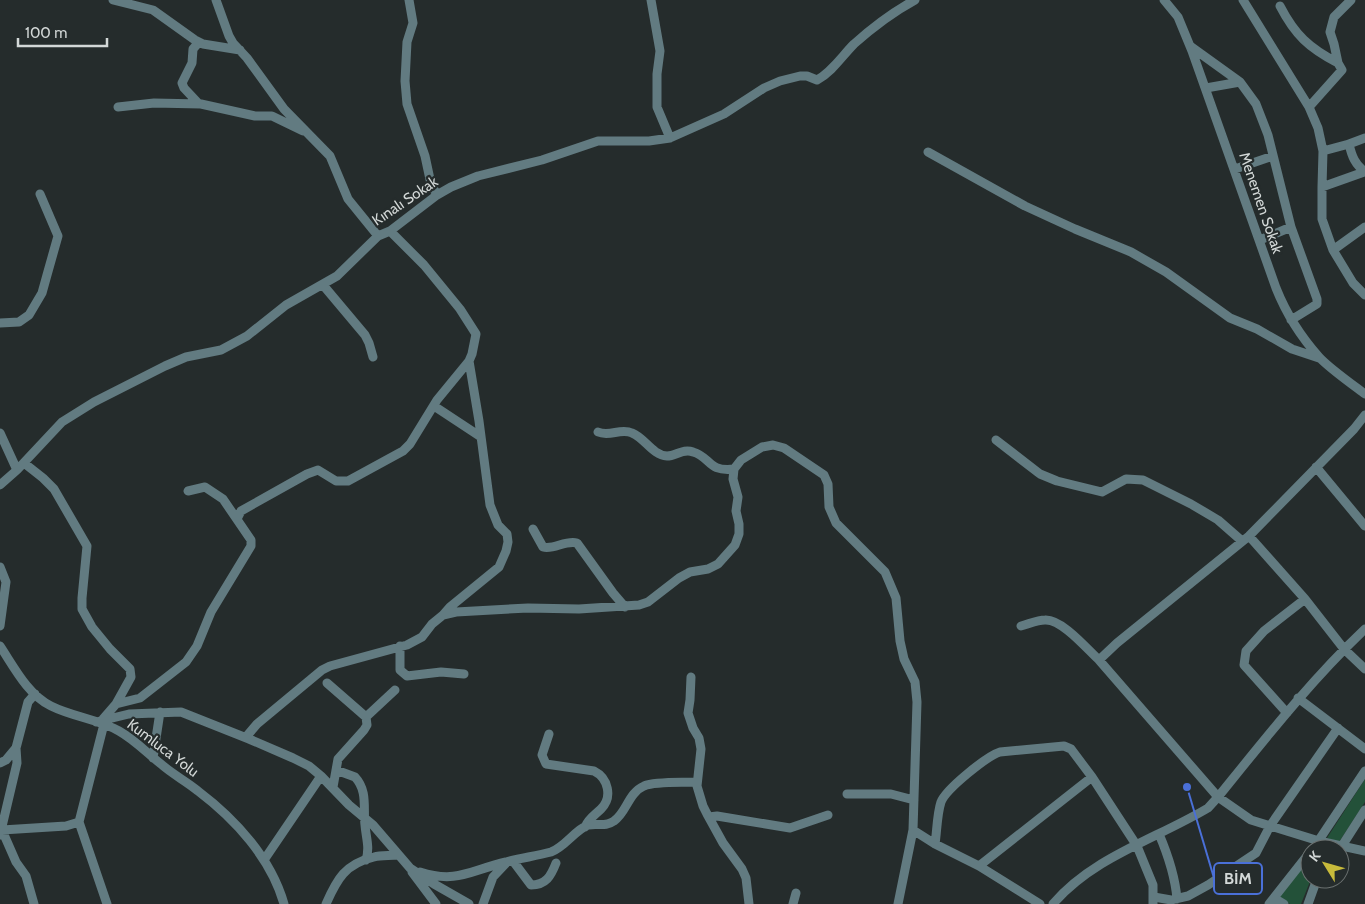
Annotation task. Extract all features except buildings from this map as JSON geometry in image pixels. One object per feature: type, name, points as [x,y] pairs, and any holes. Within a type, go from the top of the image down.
[{"type":"street","points":[[112,0],[153,10],[199,42],[240,50]]},
{"type":"street","points":[[216,0],[229,36],[284,108],[330,156],[348,199],[378,236]]},
{"type":"street","points":[[409,0],[413,23],[407,42],[405,81],[408,104],[431,184],[436,195]]},
{"type":"street","points":[[651,0],[660,51],[657,74],[657,107],[670,138]]},
{"type":"street","name":"Kınalı Sokak","points":[[0,485],[24,463],[62,422],[120,388],[177,361],[227,348],[254,331],[286,305],[337,276],[378,236],[390,231],[436,195],[451,187],[478,176],[542,160],[598,140],[649,141],[670,138],[724,114],[780,80],[806,76],[817,80],[870,30],[885,18],[915,0]]},
{"type":"street","name":"Menemen Sokak","points":[[1164,0],[1178,17],[1190,46],[1276,288],[1291,320],[1320,358],[1365,394]]},
{"type":"street","points":[[1243,0],[1309,107],[1318,128],[1323,151],[1322,219],[1333,250],[1353,283],[1365,295]]},
{"type":"street","points":[[1309,107],[1342,70],[1338,63],[1330,32],[1334,17],[1351,0]]},
{"type":"street","points":[[1280,6],[1288,22],[1301,38],[1315,51],[1338,63]]},
{"type":"street","points":[[199,42],[194,49],[192,63],[182,84],[199,104]]},
{"type":"street","points":[[1190,46],[1240,82],[1256,104],[1268,135],[1292,228],[1317,299],[1317,304],[1291,320]]},
{"type":"street","points":[[1206,88],[1240,82]]},
{"type":"street","points":[[118,107],[154,103],[199,104],[255,116],[272,116],[306,131]]},
{"type":"street","points":[[1323,151],[1365,138]]},
{"type":"street","points":[[1322,187],[1365,172],[1356,164],[1351,156],[1349,144]]},
{"type":"street","points":[[928,152],[1025,206],[1131,252],[1166,272],[1230,318],[1257,329],[1292,350],[1320,358]]},
{"type":"street","points":[[1235,169],[1273,156]]},
{"type":"street","points":[[0,323],[19,322],[30,315],[42,293],[58,236],[40,194]]},
{"type":"street","points":[[1333,250],[1365,227]]},
{"type":"street","points":[[1260,240],[1292,228]]},
{"type":"street","points":[[237,519],[241,511],[307,474],[318,470],[336,480],[348,481],[400,454],[410,444],[434,406],[470,361],[476,334],[460,309],[424,265],[390,231]]},
{"type":"street","points":[[323,285],[365,335],[373,357]]},
{"type":"street","points":[[246,737],[257,724],[322,670],[400,646],[422,637],[432,624],[455,602],[499,567],[506,551],[507,534],[498,525],[490,504],[470,361]]},
{"type":"street","points":[[434,406],[481,437]]},
{"type":"street","points":[[1099,660],[1246,538],[1354,429],[1365,415]]},
{"type":"street","points":[[598,432],[626,431],[634,433],[656,452],[663,455],[668,456],[684,451],[694,452],[719,469],[734,469]]},
{"type":"street","points":[[0,433],[17,470]]},
{"type":"street","points":[[996,440],[1040,474],[1071,485],[1102,492],[1126,479],[1143,480],[1218,520],[1246,538],[1305,599],[1344,649],[1365,669]]},
{"type":"street","points":[[443,615],[456,612],[528,608],[579,609],[639,605],[648,602],[679,578],[690,572],[708,569],[718,564],[735,545],[739,534],[739,524],[736,510],[738,497],[733,479],[734,469],[741,460],[762,447],[773,445],[784,448],[824,475],[828,484],[829,507],[836,523],[885,572],[896,598],[900,641],[915,682],[917,710],[913,830],[898,904]]},
{"type":"street","points":[[24,463],[54,489],[87,546],[82,609],[92,627],[130,669],[131,677],[116,704],[101,722],[79,822],[107,904]]},
{"type":"street","points":[[1316,468],[1365,526]]},
{"type":"street","points":[[116,704],[140,698],[177,670],[193,653],[211,612],[251,546],[251,540],[223,499],[205,487],[188,491]]},
{"type":"street","points":[[533,529],[543,547],[547,548],[572,541],[577,543],[625,606]]},
{"type":"street","points":[[0,567],[6,582],[0,626]]},
{"type":"street","points":[[1286,713],[1244,665],[1246,651],[1264,631],[1305,599]]},
{"type":"street","points":[[1022,626],[1052,620],[1067,630],[1099,660],[1218,798],[1251,820],[1312,839]]},
{"type":"street","points":[[1053,904],[1088,872],[1208,808],[1298,698],[1365,629]]},
{"type":"street","name":"Kumluca Yolu","points":[[0,646],[20,676],[35,694],[50,705],[101,722],[130,738],[218,808],[245,836],[264,860],[271,871],[284,904]]},
{"type":"street","points":[[400,646],[400,670],[407,676],[441,672],[464,674]]},
{"type":"street","points":[[691,677],[688,712],[693,728],[699,738],[701,749],[698,782],[703,806],[723,844],[742,869],[746,878],[749,904]]},
{"type":"street","points":[[327,682],[366,717],[367,725],[341,755],[337,763],[333,787]]},
{"type":"street","points":[[366,717],[395,690]]},
{"type":"street","points":[[34,904],[26,876],[16,862],[1,833],[17,762],[16,748],[28,702],[35,694]]},
{"type":"street","points":[[1298,698],[1365,749]]},
{"type":"street","points":[[153,758],[160,712]]},
{"type":"street","points":[[101,722],[129,714],[181,712],[246,737],[309,766],[373,825],[410,868],[436,904]]},
{"type":"street","points":[[935,844],[941,801],[954,785],[991,755],[1000,752],[1064,746],[1071,749],[1092,777],[1137,846],[1153,884],[1153,901],[1188,896],[1256,854],[1270,826],[1338,728]]},
{"type":"street","points":[[549,734],[542,756],[546,764],[594,771],[605,780],[608,794],[606,802],[588,820],[586,827]]},
{"type":"street","points":[[0,763],[6,760],[16,748]]},
{"type":"street","points":[[336,770],[356,777],[360,782],[366,803],[365,819],[369,847],[366,860]]},
{"type":"street","points":[[1320,839],[1365,771]]},
{"type":"street","points":[[264,860],[321,776]]},
{"type":"street","points":[[978,866],[1092,777]]},
{"type":"street","points":[[410,868],[451,878],[557,850],[589,825],[607,824],[616,820],[637,790],[646,786],[698,782]]},
{"type":"street","points":[[847,794],[891,794],[914,800]]},
{"type":"street","points":[[1346,839],[1365,810]]},
{"type":"street","points":[[709,817],[717,816],[790,828],[828,815]]},
{"type":"street","points":[[1,833],[66,826],[79,822]]},
{"type":"street","points":[[913,830],[935,844],[978,866],[1040,904]]},
{"type":"street","points":[[1160,834],[1176,880],[1177,899]]},
{"type":"street","points":[[1350,849],[1365,851]]},
{"type":"street","points":[[326,904],[339,877],[354,865],[375,857],[398,856]]},
{"type":"street","points":[[510,861],[531,885],[539,885],[548,880],[556,863]]},
{"type":"street","points":[[483,904],[493,877],[510,861]]},
{"type":"street","points":[[1284,904],[1272,901],[1300,865]]},
{"type":"street","points":[[410,868],[469,904]]},
{"type":"street","points":[[1308,904],[1313,889]]},
{"type":"street","points":[[792,904],[796,893]]},
{"type":"green space","points":[[1365,779],[1365,802],[1341,839],[1327,838]]},
{"type":"green space","points":[[1300,869],[1300,889],[1307,889],[1301,904],[1290,904],[1279,897]]},
{"type":"place","name":"BİM","points":[[1187,787]]}]
